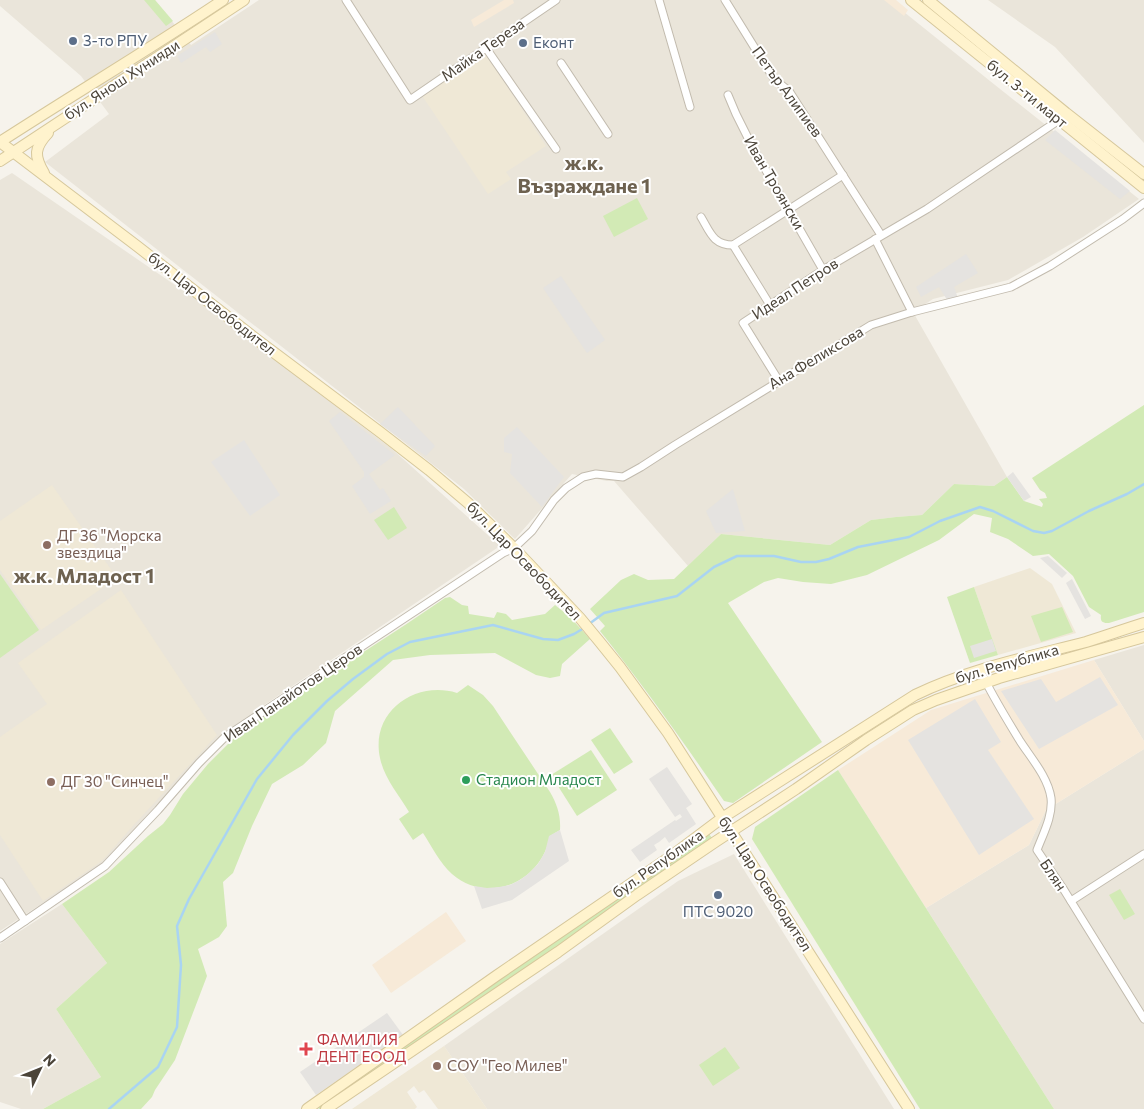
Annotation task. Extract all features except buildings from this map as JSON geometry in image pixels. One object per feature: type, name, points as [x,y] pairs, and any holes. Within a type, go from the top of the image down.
[{"type":"street","name":"бул. Янош Хунияди","points":[[0,142],[223,0]]},
{"type":"street","name":"бул. Янош Хунияди","points":[[0,161],[244,0]]},
{"type":"street","name":"Майка Тереза","points":[[346,0],[410,100],[556,0]]},
{"type":"street","points":[[659,0],[690,107]]},
{"type":"street","name":"Петър Алипиев","points":[[725,0],[774,79],[789,91],[843,175],[878,237],[912,312]]},
{"type":"street","name":"бул. 3-ти март","points":[[911,0],[1144,188]]},
{"type":"street","name":"бул. 3-ти март","points":[[928,0],[1144,174]]},
{"type":"street","points":[[486,48],[556,149]]},
{"type":"street","points":[[561,63],[608,134]]},
{"type":"street","name":"Иван Троянски","points":[[728,95],[752,146],[824,270]]},
{"type":"street","name":"Идеал Петров","points":[[779,381],[743,323],[824,270],[927,209],[1059,120]]},
{"type":"street","points":[[45,176],[38,163],[37,149],[39,143],[57,123]]},
{"type":"street","name":"бул. Цар Освободител","points":[[0,142],[438,477],[468,502],[580,618],[620,667],[668,733],[909,1109]]},
{"type":"street","points":[[701,217],[716,241],[723,245],[733,245],[843,175]]},
{"type":"street","name":"Ана Феликсова","points":[[514,548],[532,531],[554,500],[566,488],[583,477],[596,474],[623,477],[871,325],[912,312],[1012,287],[1058,261],[1123,219],[1144,203]]},
{"type":"street","points":[[733,245],[770,305]]},
{"type":"street","name":"Иван Панайотов Церов","points":[[0,938],[105,866],[158,810],[198,763],[225,737],[514,548]]},
{"type":"street","name":"бул. Република","points":[[307,1109],[503,971],[670,857],[722,818],[915,695],[928,688],[980,670],[1088,641],[1144,623]]},
{"type":"street","name":"бул. Република","points":[[326,1109],[558,952],[730,831],[913,710],[986,682],[1144,637]]},
{"type":"street","name":"Блян","points":[[980,670],[1046,782],[1051,808],[1037,850],[1144,1019]]},
{"type":"street","points":[[1070,901],[1144,854]]},
{"type":"street","points":[[0,882],[25,921]]},
{"type":"shaded area","points":[[0,0],[155,0],[191,45],[259,0],[889,0],[1139,199],[1083,237],[1008,280],[933,299],[913,312],[1007,477],[994,486],[954,484],[922,515],[871,520],[830,545],[721,534],[688,566],[614,481],[572,474],[515,539],[464,489],[45,162],[109,114],[81,76],[0,6]]},
{"type":"shaded area","points":[[504,0],[513,0],[514,3],[474,27],[471,20]]},
{"type":"shaded area","points":[[884,0],[896,0],[908,10],[904,16]]},
{"type":"shaded area","points":[[988,0],[1144,0],[1144,143],[1055,47]]},
{"type":"shaded area","points":[[215,32],[222,44],[210,52],[206,47],[181,63],[177,56]]},
{"type":"shaded area","points":[[485,53],[546,146],[506,172],[511,179],[488,194],[421,94]]},
{"type":"shaded area","points":[[1055,130],[1130,191],[1120,199],[1045,140]]},
{"type":"shaded area","points":[[12,173],[220,316],[392,449],[500,546],[223,733],[101,865],[0,931],[0,180]]},
{"type":"shaded area","points":[[966,254],[978,273],[954,287],[959,301],[949,303],[939,287],[921,297],[916,287]]},
{"type":"shaded area","points":[[561,276],[605,340],[587,353],[543,288]]},
{"type":"shaded area","points":[[398,407],[435,446],[426,456],[380,424]]},
{"type":"shaded area","points":[[340,412],[395,455],[369,474],[380,490],[383,488],[391,501],[370,514],[352,486],[364,477],[364,472],[329,421]]},
{"type":"shaded area","points":[[517,427],[564,477],[542,507],[510,473],[512,454],[504,452],[504,438]]},
{"type":"shaded area","points":[[244,440],[280,495],[250,516],[211,462]]},
{"type":"shaded area","points":[[1013,472],[1031,497],[1024,501],[1007,477]]},
{"type":"shaded area","name":"ДГ 36 \"Морска звездица\"","points":[[52,485],[117,578],[41,630],[0,570],[0,521]]},
{"type":"shaded area","points":[[733,489],[745,531],[716,533],[706,511]]},
{"type":"shaded area","points":[[1048,556],[1067,573],[1062,578],[1040,558]]},
{"type":"shaded area","points":[[1030,568],[1052,584],[1076,633],[998,655],[974,587]]},
{"type":"shaded area","points":[[1072,579],[1091,616],[1085,619],[1066,583]]},
{"type":"shaded area","points":[[121,590],[217,735],[102,861],[43,901],[0,835],[0,737],[47,704],[18,663]]},
{"type":"shaded area","points":[[992,639],[996,651],[974,658],[970,646]]},
{"type":"shaded area","points":[[1144,645],[1144,741],[1094,660]]},
{"type":"shaded area","points":[[1094,660],[1144,741],[1144,749],[1046,810],[1029,845],[926,908],[838,770],[931,710]]},
{"type":"shaded area","points":[[1100,677],[1118,705],[1039,749],[1001,691],[1041,679],[1056,702]]},
{"type":"shaded area","points":[[975,699],[1001,742],[988,750],[1034,819],[979,855],[908,740]]},
{"type":"shaded area","points":[[1144,749],[1144,1109],[1054,1109],[926,908],[1029,845],[1046,810]]},
{"type":"shaded area","points":[[667,767],[692,804],[686,808],[696,824],[669,843],[665,837],[654,845],[657,850],[640,862],[631,850],[682,817],[680,814],[675,817],[649,779]]},
{"type":"shaded area","points":[[560,830],[569,861],[512,900],[482,909],[474,886],[499,887],[510,885],[520,880],[538,864],[545,852],[549,836]]},
{"type":"shaded area","points":[[734,854],[894,1109],[487,1109],[444,1046],[678,881]]},
{"type":"shaded area","points":[[62,904],[107,963],[56,1009],[101,1077],[43,1109],[21,1109],[0,1102],[0,944]]},
{"type":"shaded area","points":[[446,912],[466,941],[391,993],[372,965]]},
{"type":"shaded area","points":[[387,1013],[403,1035],[316,1095],[300,1072]]},
{"type":"shaded area","name":"СОУ \"Гео Милев\"","points":[[444,1046],[487,1109],[438,1109],[424,1090],[419,1093],[414,1086],[407,1092],[417,1107],[415,1109],[352,1109]]},
{"type":"green space","points":[[144,0],[155,0],[173,21],[166,26]]},
{"type":"green space","points":[[637,198],[648,219],[614,237],[603,216]]},
{"type":"green space","points":[[1144,405],[1144,612],[1109,623],[1102,621],[1101,615],[1089,607],[1073,576],[1049,554],[1033,556],[1008,539],[990,532],[992,518],[974,514],[939,540],[867,575],[831,584],[778,578],[764,582],[728,603],[822,742],[733,803],[724,801],[664,715],[600,631],[605,626],[590,609],[621,580],[634,574],[648,580],[674,579],[721,534],[830,545],[871,520],[922,515],[954,484],[994,486],[1007,477],[1024,501],[1042,507],[1043,504],[1039,499],[1047,498],[1032,478]]},
{"type":"green space","points":[[394,507],[407,528],[388,540],[374,520]]},
{"type":"green space","points":[[0,574],[39,630],[0,658]]},
{"type":"green space","points":[[974,587],[998,655],[970,663],[947,597]]},
{"type":"green space","points":[[450,597],[462,605],[468,606],[469,614],[494,618],[497,612],[506,614],[512,620],[545,614],[555,605],[570,617],[590,639],[562,664],[560,676],[550,678],[536,675],[495,653],[430,655],[393,660],[335,711],[326,743],[303,765],[272,784],[233,873],[223,882],[227,926],[219,937],[198,949],[207,976],[175,1060],[152,1097],[141,1109],[43,1109],[101,1077],[56,1009],[107,963],[62,904],[109,872],[163,824],[183,794],[208,764],[237,735],[445,598]]},
{"type":"green space","points":[[1062,607],[1073,632],[1041,642],[1031,616]]},
{"type":"green space","name":"Стадион Младост","points":[[468,685],[483,695],[493,706],[550,792],[557,806],[560,820],[560,830],[550,836],[545,852],[537,865],[512,884],[497,888],[482,888],[467,883],[452,874],[436,855],[423,833],[413,840],[399,819],[409,812],[388,779],[380,758],[379,741],[382,727],[389,714],[399,703],[426,691],[441,690],[457,693]]},
{"type":"green space","points":[[610,728],[633,762],[614,774],[591,740]]},
{"type":"green space","points":[[591,750],[617,790],[577,816],[551,775]]},
{"type":"green space","points":[[838,770],[1054,1109],[920,1109],[752,839],[755,827]]},
{"type":"green space","points":[[706,830],[715,842],[326,1109],[319,1109],[316,1103]]},
{"type":"green space","points":[[1120,889],[1135,914],[1124,920],[1109,895]]},
{"type":"green space","points":[[725,1047],[740,1068],[713,1086],[699,1065]]},
{"type":"waterway","points":[[589,624],[604,613],[677,596],[714,567],[737,556],[774,556],[801,562],[816,562],[829,559],[858,547],[909,537],[940,521],[980,507],[993,511],[1033,531],[1044,533],[1052,531],[1144,484]]},
{"type":"waterway","points":[[109,1109],[158,1067],[177,1027],[181,965],[177,926],[189,899],[257,779],[293,735],[327,701],[353,679],[387,654],[410,642],[493,625],[543,639],[558,640],[584,628]]},
{"type":"place","name":"3-то РПУ","points":[[73,41]]},
{"type":"place","name":"Еконт","points":[[523,43]]},
{"type":"place","name":"ДГ 36 \"Морска звездица\"","points":[[47,545]]},
{"type":"place","name":"Стадион Младост","points":[[466,780]]},
{"type":"place","name":"ДГ 30 \"Синчец\"","points":[[51,782]]},
{"type":"place","name":"ПТС 9020","points":[[718,895]]},
{"type":"place","name":"ФАМИЛИЯ ДЕНТ ЕООД","points":[[306,1049]]},
{"type":"place","name":"СОУ \"Гео Милев\"","points":[[437,1066]]},
{"type":"district","name":"ж.к. Възраждане 1","points":[[584,174]]},
{"type":"district","name":"ж.к. Младост 1","points":[[84,576]]}]
